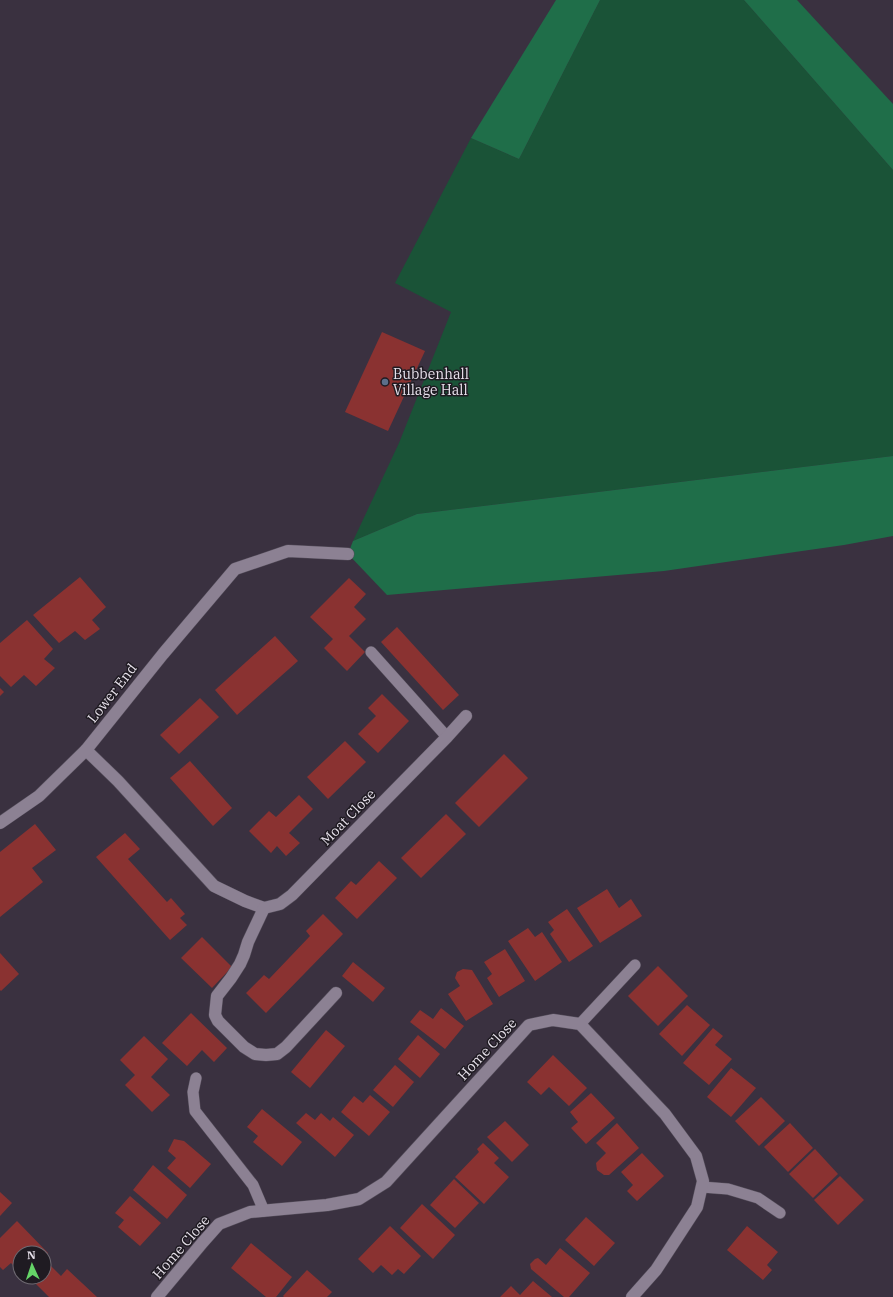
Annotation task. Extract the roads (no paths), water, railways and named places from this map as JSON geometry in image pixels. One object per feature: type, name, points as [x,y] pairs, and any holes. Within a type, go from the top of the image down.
[{"type":"street","name":"Lower End","points":[[0,823],[39,796],[86,750],[163,654],[235,569],[288,551],[348,554]]},
{"type":"street","name":"Moat Close","points":[[264,908],[280,904],[292,895],[466,716]]},
{"type":"street","points":[[86,750],[118,781],[214,886],[245,901],[264,908],[248,942],[240,964],[217,996],[215,1015],[218,1021],[244,1047],[256,1054],[277,1054],[286,1047],[336,993]]},
{"type":"street","name":"Home Close","points":[[157,1297],[219,1224],[250,1212],[327,1205],[359,1199],[386,1182],[529,1025],[553,1020],[580,1024]]},
{"type":"street","points":[[580,1024],[665,1114],[696,1156],[703,1181],[697,1207],[656,1270],[632,1297]]},
{"type":"lane","points":[[371,652],[447,737]]},
{"type":"lane","points":[[580,1024],[635,965]]},
{"type":"lane","points":[[196,1078],[193,1092],[195,1111],[253,1185],[264,1210]]},
{"type":"lane","points":[[702,1187],[728,1189],[758,1198],[780,1213]]},
{"type":"place","name":"Bubbenhall Village Hall","points":[[385,382]]}]
